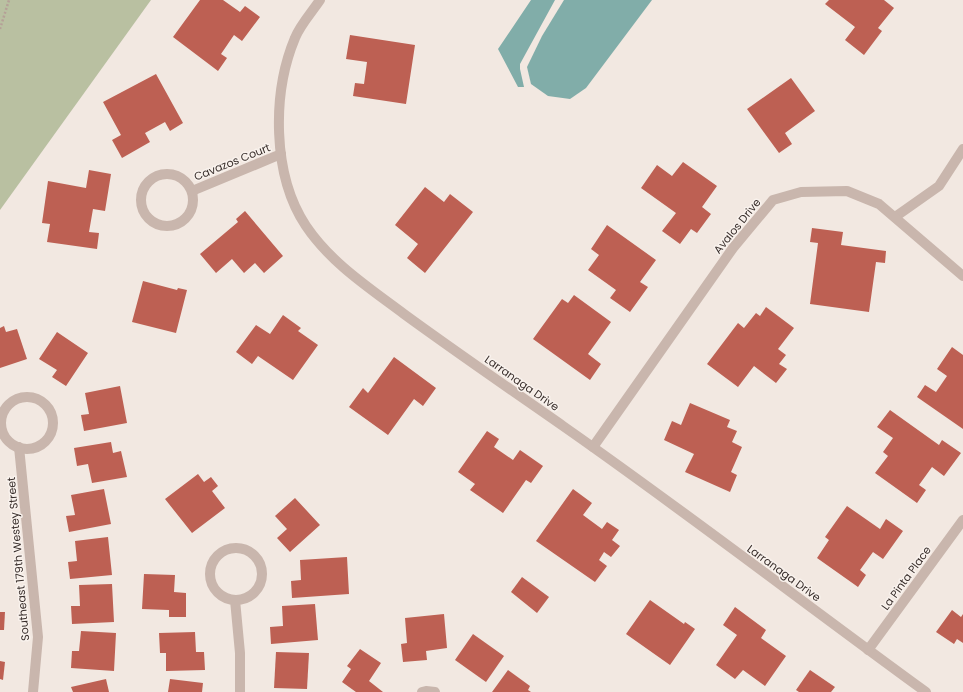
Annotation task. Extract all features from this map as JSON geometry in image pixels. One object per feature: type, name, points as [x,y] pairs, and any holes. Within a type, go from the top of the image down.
[{"type":"street","name":"Larranaga Drive","points":[[320,0],[295,36],[284,69],[280,100],[278,145],[290,192],[305,225],[340,266],[429,332],[593,448],[926,692]]},
{"type":"street","points":[[895,217],[939,186],[963,149]]},
{"type":"street","name":"Cavazos Court","points":[[192,191],[281,154]]},
{"type":"street","name":"Cavazos Court","points":[[162,174],[172,174],[180,177],[187,183],[192,191],[193,203],[189,214],[176,224],[168,226],[157,224],[147,216],[143,209],[141,200],[142,192],[147,184],[162,174]]},
{"type":"street","name":"Avalos Drive","points":[[593,448],[733,248],[773,200],[801,192],[847,191],[879,204],[963,276]]},
{"type":"street","points":[[27,397],[35,398],[43,402],[49,409],[53,417],[52,431],[45,442],[37,447],[28,449],[19,448],[6,438],[2,431],[2,415],[6,407],[15,400],[27,397]]},
{"type":"street","name":"Southeast 179th Westey Street","points":[[19,448],[38,637],[33,692]]},
{"type":"street","name":"La Pinta Place","points":[[868,650],[963,520]]},
{"type":"street","points":[[231,548],[240,548],[255,556],[260,563],[262,572],[258,588],[252,594],[235,600],[220,594],[214,588],[210,571],[212,563],[220,554],[231,548]]},
{"type":"street","points":[[235,600],[240,653],[240,692]]},
{"type":"street","points":[[422,692],[435,692]]},
{"type":"path","points":[[0,29],[8,0]]},
{"type":"green space","points":[[0,0],[151,0],[0,210]]},
{"type":"water","points":[[531,0],[555,0],[520,64],[524,87],[518,87],[498,49]]},
{"type":"water","points":[[564,0],[652,0],[586,88],[570,99],[548,96],[531,84],[527,67],[542,36]]},
{"type":"building","points":[[200,0],[223,0],[240,12],[245,6],[260,17],[242,41],[234,35],[221,54],[227,58],[218,71],[173,37]]},
{"type":"building","points":[[829,0],[884,0],[894,8],[878,28],[882,31],[864,55],[845,40],[855,27],[825,4]]},
{"type":"building","points":[[350,35],[415,45],[406,104],[353,96],[355,83],[364,84],[367,62],[346,59]]},
{"type":"building","points":[[156,74],[183,123],[170,131],[165,122],[145,133],[150,142],[122,158],[112,140],[121,135],[103,102]]},
{"type":"building","points":[[791,78],[815,111],[785,133],[792,144],[779,153],[747,109]]},
{"type":"building","points":[[683,162],[717,186],[702,207],[711,214],[697,233],[691,229],[680,244],[662,231],[676,213],[641,188],[657,165],[672,176]]},
{"type":"building","points":[[89,170],[111,174],[105,211],[93,209],[89,232],[99,233],[97,249],[47,242],[50,224],[42,223],[48,181],[86,188]]},
{"type":"building","points":[[425,187],[444,202],[450,194],[473,212],[425,273],[407,258],[418,244],[395,225]]},
{"type":"building","points":[[245,211],[283,256],[264,273],[255,263],[244,273],[232,259],[216,273],[200,254],[238,222],[236,219]]},
{"type":"building","points":[[607,225],[656,260],[640,282],[648,287],[630,312],[610,298],[616,290],[588,270],[599,255],[591,249]]},
{"type":"building","points":[[812,228],[843,232],[841,245],[886,251],[885,263],[876,262],[869,312],[810,304],[818,243],[810,242]]},
{"type":"building","points":[[143,281],[177,290],[178,288],[187,290],[176,333],[132,322]]},
{"type":"building","points":[[574,295],[611,322],[588,354],[601,364],[590,380],[533,339],[562,299],[568,303]]},
{"type":"building","points":[[766,307],[794,328],[778,349],[786,355],[779,364],[787,369],[776,383],[754,366],[738,387],[707,364],[738,323],[744,328],[756,313],[760,316]]},
{"type":"building","points":[[283,315],[301,328],[298,331],[318,345],[293,380],[258,356],[252,364],[236,352],[256,325],[270,334]]},
{"type":"building","points":[[4,326],[6,332],[17,329],[27,359],[0,368],[0,328]]},
{"type":"building","points":[[57,332],[88,353],[66,386],[52,377],[57,370],[39,359]]},
{"type":"building","points":[[952,347],[963,355],[963,429],[917,397],[925,385],[936,392],[947,376],[937,369]]},
{"type":"building","points":[[394,357],[436,388],[423,406],[414,399],[388,435],[349,407],[363,388],[368,393]]},
{"type":"building","points":[[120,386],[127,423],[84,431],[81,415],[89,414],[85,393]]},
{"type":"building","points":[[690,403],[730,420],[727,427],[737,431],[732,442],[742,447],[731,472],[737,475],[730,492],[685,472],[694,454],[664,440],[672,421],[681,425]]},
{"type":"building","points":[[890,410],[939,445],[942,440],[961,453],[944,476],[932,467],[919,485],[926,490],[917,503],[875,473],[888,456],[883,452],[893,438],[877,427]]},
{"type":"building","points":[[487,431],[499,439],[494,447],[513,460],[520,450],[543,466],[531,483],[526,480],[503,513],[470,490],[475,484],[458,472]]},
{"type":"building","points":[[111,442],[113,453],[121,451],[127,477],[92,483],[88,464],[77,466],[74,448]]},
{"type":"building","points":[[198,474],[204,482],[211,477],[218,486],[212,491],[225,508],[192,533],[165,499]]},
{"type":"building","points":[[104,489],[111,524],[69,532],[66,516],[75,515],[71,495]]},
{"type":"building","points":[[573,489],[592,503],[583,515],[602,529],[607,522],[619,530],[612,540],[620,546],[611,557],[604,552],[599,560],[607,566],[595,582],[536,541]]},
{"type":"building","points":[[295,498],[320,525],[290,552],[277,538],[287,529],[275,516]]},
{"type":"building","points":[[847,506],[880,529],[886,519],[903,531],[883,559],[873,552],[860,570],[866,575],[858,587],[817,558],[829,540],[825,537]]},
{"type":"building","points":[[108,537],[112,575],[70,579],[68,562],[77,561],[75,541]]},
{"type":"building","points":[[347,557],[349,594],[292,598],[291,581],[301,580],[300,560]]},
{"type":"building","points":[[144,574],[175,575],[174,592],[186,593],[186,617],[169,617],[169,610],[142,609]]},
{"type":"building","points":[[522,577],[549,597],[537,613],[511,592]]},
{"type":"building","points":[[112,584],[114,622],[72,624],[71,606],[80,606],[79,585]]},
{"type":"building","points":[[650,600],[684,624],[685,622],[695,629],[670,665],[626,634]]},
{"type":"building","points":[[315,604],[318,640],[271,644],[270,627],[283,626],[282,606]]},
{"type":"building","points":[[735,607],[766,630],[761,638],[786,656],[765,686],[743,670],[735,679],[716,665],[737,635],[723,625]]},
{"type":"building","points":[[952,610],[961,617],[963,614],[963,643],[957,639],[954,644],[936,632]]},
{"type":"building","points":[[0,612],[5,612],[4,630],[0,630]]},
{"type":"building","points":[[444,614],[447,648],[426,651],[427,660],[403,662],[401,644],[407,643],[405,618]]},
{"type":"building","points":[[81,631],[116,633],[114,671],[71,668],[72,651],[79,651]]},
{"type":"building","points":[[195,632],[196,652],[204,652],[205,670],[166,671],[166,653],[160,653],[159,633]]},
{"type":"building","points":[[473,634],[504,656],[486,682],[455,660]]},
{"type":"building","points":[[360,649],[381,663],[369,681],[383,692],[356,692],[342,682],[351,669],[347,666]]},
{"type":"building","points":[[276,652],[309,653],[307,689],[274,688]]},
{"type":"building","points":[[0,661],[5,662],[3,680],[0,679]]},
{"type":"building","points":[[508,670],[530,686],[528,690],[531,692],[492,692]]},
{"type":"building","points":[[810,670],[835,687],[831,692],[799,692],[796,690]]},
{"type":"building","points":[[106,679],[109,692],[73,692],[71,687]]},
{"type":"building","points":[[170,679],[203,683],[202,692],[168,692]]}]
